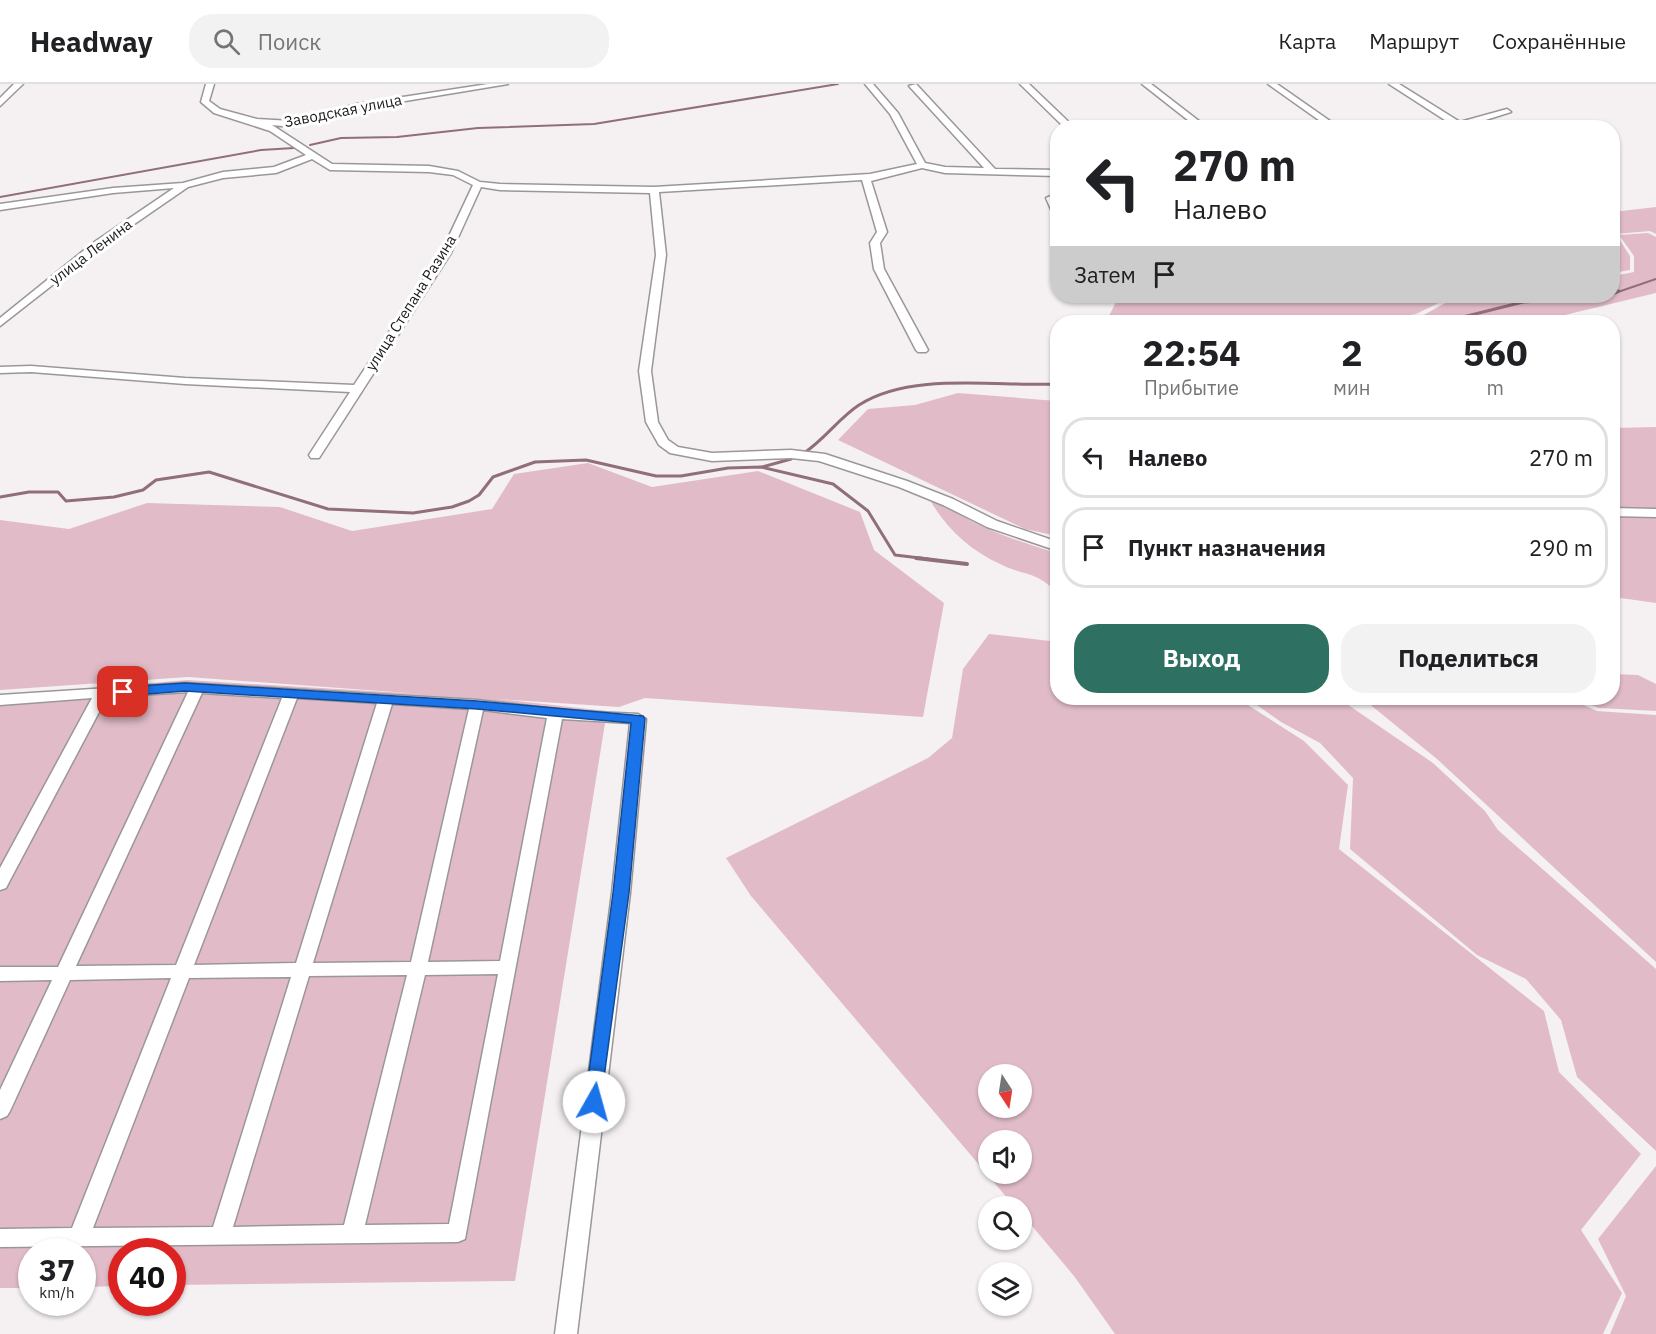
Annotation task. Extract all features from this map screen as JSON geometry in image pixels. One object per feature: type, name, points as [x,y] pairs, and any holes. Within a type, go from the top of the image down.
[{"type":"street","points":[[0,103],[19,84]]},
{"type":"street","name":"Заводская улица","points":[[210,84],[205,98],[208,105],[257,122],[292,123],[357,107],[504,84]]},
{"type":"street","points":[[868,84],[894,113],[922,165]]},
{"type":"street","points":[[1024,84],[1062,120]]},
{"type":"street","points":[[1146,84],[1193,120]]},
{"type":"street","points":[[1272,84],[1324,120]]},
{"type":"street","points":[[1393,84],[1450,120]]},
{"type":"street","points":[[913,86],[991,170]]},
{"type":"street","points":[[1477,120],[1507,112]]},
{"type":"street","points":[[257,122],[273,129],[330,167],[429,169],[454,173],[478,184],[500,188],[654,190],[870,177],[922,165],[945,170],[1050,173]]},
{"type":"street","points":[[0,207],[86,192],[138,186],[185,185],[223,175],[276,170],[315,155]]},
{"type":"street","points":[[870,177],[866,181],[868,196],[877,213],[882,232],[875,243],[879,269],[922,351]]},
{"type":"street","name":"улица Степана Разина","points":[[315,455],[446,253],[478,184]]},
{"type":"street","name":"улица Ленина","points":[[0,323],[97,245],[185,185]]},
{"type":"street","points":[[654,190],[661,255],[645,371],[651,413],[656,431],[663,442],[674,450],[691,455],[735,457],[791,454],[821,458],[903,484],[948,502],[992,524],[1050,544]]},
{"type":"street","points":[[0,370],[31,369],[185,381],[356,389]]},
{"type":"street","points":[[1620,512],[1656,513]]},
{"type":"street","points":[[0,1111],[197,688]]},
{"type":"street","points":[[0,700],[197,688],[477,705],[555,714],[638,719],[621,893],[566,1334]]},
{"type":"street","points":[[0,884],[102,693]]},
{"type":"street","points":[[291,694],[79,1238],[458,1233],[555,714]]},
{"type":"street","points":[[220,1236],[386,699]]},
{"type":"street","points":[[352,1234],[418,968],[477,705]]},
{"type":"street","points":[[0,974],[508,967]]},
{"type":"street","points":[[0,1238],[18,1238]]},
{"type":"shaded area","points":[[1656,207],[1656,234],[1650,231],[1620,234],[1620,211]]},
{"type":"shaded area","points":[[1648,233],[1656,237],[1656,293],[1620,302],[1620,275],[1634,272],[1634,256],[1620,235]]},
{"type":"shaded area","points":[[1620,240],[1630,256],[1630,270],[1620,272]]},
{"type":"shaded area","points":[[1116,303],[1439,303],[1410,315],[1110,315]]},
{"type":"shaded area","points":[[1445,303],[1615,303],[1565,315],[1424,315]]},
{"type":"shaded area","points":[[958,393],[1050,400],[1050,534],[1025,529],[838,440],[868,409],[915,405]]},
{"type":"shaded area","points":[[1656,427],[1656,603],[1620,598],[1620,428]]},
{"type":"shaded area","points":[[588,463],[652,487],[758,471],[860,512],[874,550],[944,603],[923,717],[645,698],[619,707],[498,699],[607,711],[515,1281],[186,1285],[186,1238],[108,1238],[108,1286],[96,1287],[96,1238],[18,1238],[18,1288],[0,1288],[0,696],[187,680],[421,694],[188,677],[0,690],[0,520],[69,529],[147,503],[280,507],[352,531],[492,509],[514,474]]},
{"type":"shaded area","points":[[931,502],[994,531],[1050,551],[1050,587],[1036,577],[1000,564],[969,546],[945,522]]},
{"type":"shaded area","points":[[989,634],[1050,641],[1050,705],[1248,705],[1304,741],[1348,785],[1339,849],[1544,1011],[1559,1072],[1641,1154],[1581,1230],[1622,1293],[1603,1334],[1115,1334],[1074,1276],[1032,1226],[1032,1196],[1006,1196],[995,1184],[1032,1184],[1032,1130],[978,1130],[978,1164],[751,896],[726,858],[928,758],[952,738],[963,669]]},
{"type":"shaded area","points":[[1620,674],[1638,675],[1656,684],[1656,711],[1599,708],[1592,705],[1620,705]]},
{"type":"shaded area","points":[[1257,705],[1348,705],[1433,763],[1485,811],[1498,830],[1656,969],[1656,1151],[1577,1077],[1561,1020],[1526,979],[1477,955],[1350,849],[1353,778],[1320,743],[1281,722]]},
{"type":"shaded area","points":[[1371,705],[1584,705],[1597,711],[1656,715],[1656,962],[1437,759]]},
{"type":"shaded area","points":[[1656,1166],[1656,1334],[1610,1334],[1626,1296],[1598,1239]]},
{"type":"waterway","points":[[310,145],[341,138],[397,137],[478,128],[594,124],[838,84]]},
{"type":"waterway","points":[[0,197],[261,150],[294,148]]},
{"type":"waterway","points":[[1620,291],[1656,279]]},
{"type":"waterway","points":[[1471,315],[1519,303]]},
{"type":"waterway","points":[[804,453],[859,405],[880,394],[929,384],[1050,384]]},
{"type":"waterway","points":[[762,467],[791,459]]},
{"type":"waterway","points":[[0,497],[29,492],[58,492],[66,501],[114,497],[143,490],[156,480],[209,472],[328,509],[413,513],[452,507],[469,501],[479,495],[493,477],[535,462],[586,460],[656,476],[681,476],[728,468],[761,467],[833,484],[868,511],[895,555],[928,559]]},
{"type":"waterway","points":[[916,558],[967,564]]},
{"type":"route","points":[[123,692],[185,687],[477,705],[574,716],[638,719],[621,893],[594,1102]]}]
